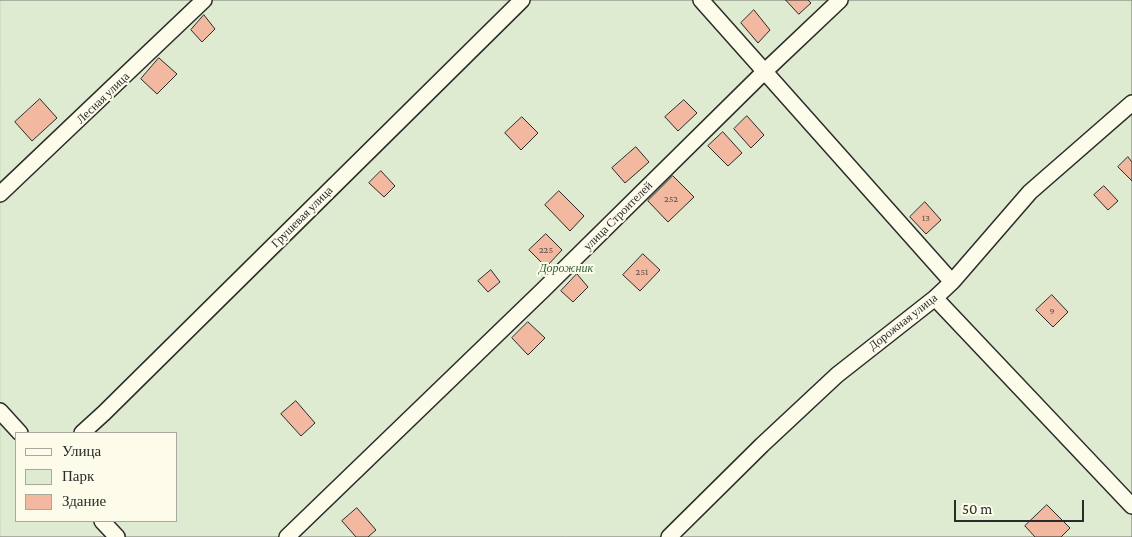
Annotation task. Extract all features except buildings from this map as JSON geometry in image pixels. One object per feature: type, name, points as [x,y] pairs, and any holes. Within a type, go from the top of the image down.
[{"type":"street","name":"Лесная улица","points":[[0,194],[36,162],[204,0]]},
{"type":"street","name":"Грушевая улица","points":[[83,432],[522,0]]},
{"type":"street","points":[[700,0],[952,282]]},
{"type":"street","name":"улица Строителей","points":[[287,537],[840,0]]},
{"type":"street","name":"Дорожная улица","points":[[668,537],[837,375],[935,298],[952,282],[1030,192],[1132,103]]},
{"type":"street","points":[[935,298],[1132,506]]},
{"type":"street","points":[[0,411],[19,432]]},
{"type":"street","points":[[103,522],[117,537]]},
{"type":"green space","name":"Дорожник","points":[[0,0],[1132,0],[1132,537],[0,537]]}]
